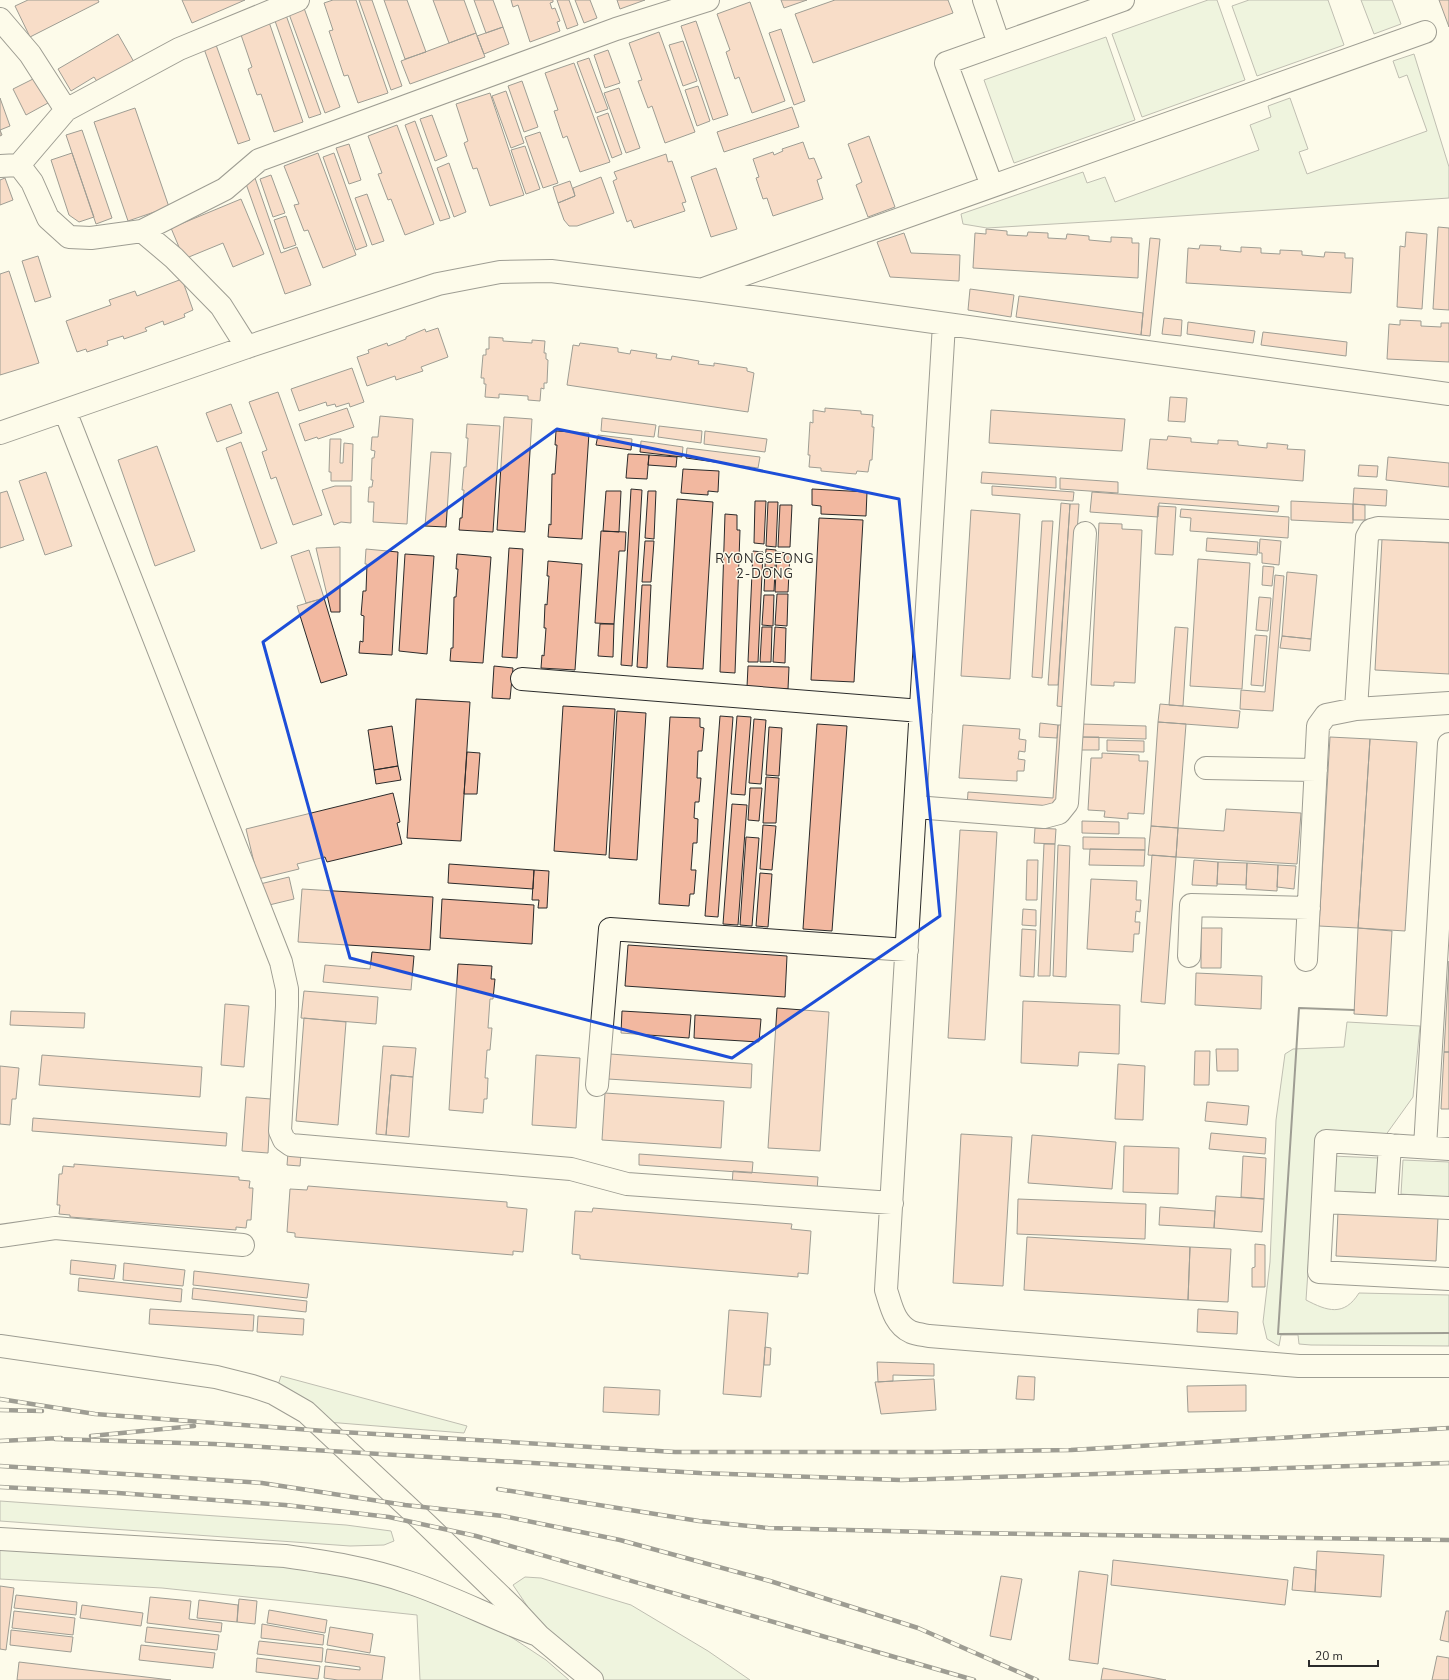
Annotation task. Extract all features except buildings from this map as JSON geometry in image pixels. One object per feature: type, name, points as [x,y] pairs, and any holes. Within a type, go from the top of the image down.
[{"type":"street","points":[[298,0],[179,49],[66,110],[10,166],[32,182],[48,218],[69,237],[91,238],[142,232],[225,189],[259,160],[616,29],[708,0]]},
{"type":"street","points":[[984,0],[999,44]]},
{"type":"street","points":[[992,186],[946,63],[1123,0]]},
{"type":"street","points":[[0,19],[30,54],[66,110]]},
{"type":"street","points":[[703,290],[1425,32]]},
{"type":"street","points":[[142,232],[174,258],[221,306],[247,347]]},
{"type":"street","points":[[0,433],[247,347],[438,284],[500,272],[551,271],[703,290],[1449,394]]},
{"type":"street","points":[[944,324],[886,1290],[899,1324],[911,1332],[929,1336],[1299,1366],[1449,1366]]},
{"type":"street","points":[[65,411],[281,962],[287,989],[280,1131],[284,1140],[291,1145],[572,1169],[627,1184],[892,1203]]},
{"type":"street","points":[[1356,709],[1368,537],[1371,530],[1378,528],[1449,531]]},
{"type":"street","points":[[915,808],[1044,817],[1059,813],[1067,803],[1086,533]]},
{"type":"street","points":[[522,679],[921,711]]},
{"type":"street","points":[[1306,960],[1318,726],[1326,715],[1356,709],[1449,703]]},
{"type":"street","points":[[1425,1147],[1449,744]]},
{"type":"street","points":[[1206,768],[1316,770]]},
{"type":"street","points":[[1189,956],[1191,905],[1309,908]]},
{"type":"street","points":[[598,1084],[610,929],[907,950]]},
{"type":"street","points":[[1449,1149],[1326,1142],[1319,1272],[1449,1279]]},
{"type":"street","points":[[1386,1205],[1390,1145]]},
{"type":"street","points":[[1323,1202],[1449,1208]]},
{"type":"street","points":[[0,1236],[55,1228],[243,1245]]},
{"type":"street","points":[[0,1346],[216,1377],[252,1386],[272,1393],[306,1412],[426,1524],[514,1609],[539,1636],[592,1680]]},
{"type":"street","points":[[0,1539],[285,1556],[325,1561],[408,1582],[539,1636]]},
{"type":"highlighted area","points":[[557,429],[899,499],[940,916],[732,1058],[350,958],[263,642]]},
{"type":"green space","points":[[1208,0],[1217,0],[1245,80],[1142,117],[1112,34]]},
{"type":"green space","points":[[1249,0],[1328,0],[1344,45],[1257,76],[1232,6]]},
{"type":"green space","points":[[1361,0],[1392,0],[1401,24],[1374,34]]},
{"type":"green space","points":[[1106,37],[1135,120],[1014,163],[984,80]]},
{"type":"green space","points":[[1414,54],[1449,167],[1449,198],[987,228],[963,224],[961,214],[1083,172],[1087,183],[1105,177],[1115,202],[1259,150],[1250,125],[1271,117],[1268,106],[1290,98],[1308,149],[1299,152],[1307,174],[1427,131],[1407,75],[1399,78],[1393,61]]},
{"type":"green space","points":[[1347,1022],[1420,1026],[1413,1097],[1385,1136],[1317,1140],[1306,1300],[1321,1307],[1335,1310],[1347,1306],[1359,1293],[1449,1295],[1449,1346],[1311,1345],[1299,1344],[1298,1335],[1281,1335],[1279,1346],[1267,1339],[1263,1322],[1270,1262],[1276,1120],[1285,1054],[1293,1049],[1344,1047]]},
{"type":"green space","points":[[1332,1156],[1379,1158],[1377,1193],[1330,1191]]},
{"type":"green space","points":[[1403,1160],[1449,1162],[1449,1197],[1401,1194]]},
{"type":"green space","points":[[281,1376],[467,1426],[464,1433],[327,1422],[278,1385]]},
{"type":"green space","points":[[0,1501],[346,1525],[391,1531],[394,1541],[384,1545],[350,1546],[0,1521]]},
{"type":"green space","points":[[0,1548],[282,1565],[404,1587],[502,1631],[546,1660],[569,1680],[420,1680],[417,1615],[162,1588],[0,1579]]},
{"type":"green space","points":[[525,1577],[541,1578],[631,1605],[708,1651],[750,1680],[603,1680],[534,1616],[513,1585]]},
{"type":"railway","points":[[0,1399],[95,1414],[325,1431],[675,1452],[934,1452],[1071,1450],[1449,1428]]},
{"type":"railway","points":[[0,1410],[42,1411]]},
{"type":"railway","points":[[91,1436],[194,1426]]},
{"type":"railway","points":[[0,1441],[61,1438]]},
{"type":"railway","points":[[55,1439],[214,1444],[700,1473],[901,1480],[1449,1463]]},
{"type":"railway","points":[[0,1466],[262,1483],[405,1505],[503,1516],[620,1540],[770,1581],[918,1628],[1037,1680]]},
{"type":"railway","points":[[0,1487],[118,1493],[285,1505],[389,1517],[476,1536],[974,1680]]},
{"type":"railway","points":[[498,1489],[699,1521],[768,1528],[969,1533],[1449,1540]]},
{"type":"wall","points":[[1354,1010],[1299,1008],[1278,1334],[1449,1333]]},
{"type":"district","name":"RYONGSEONG 2-DONG","points":[[765,566]]}]
